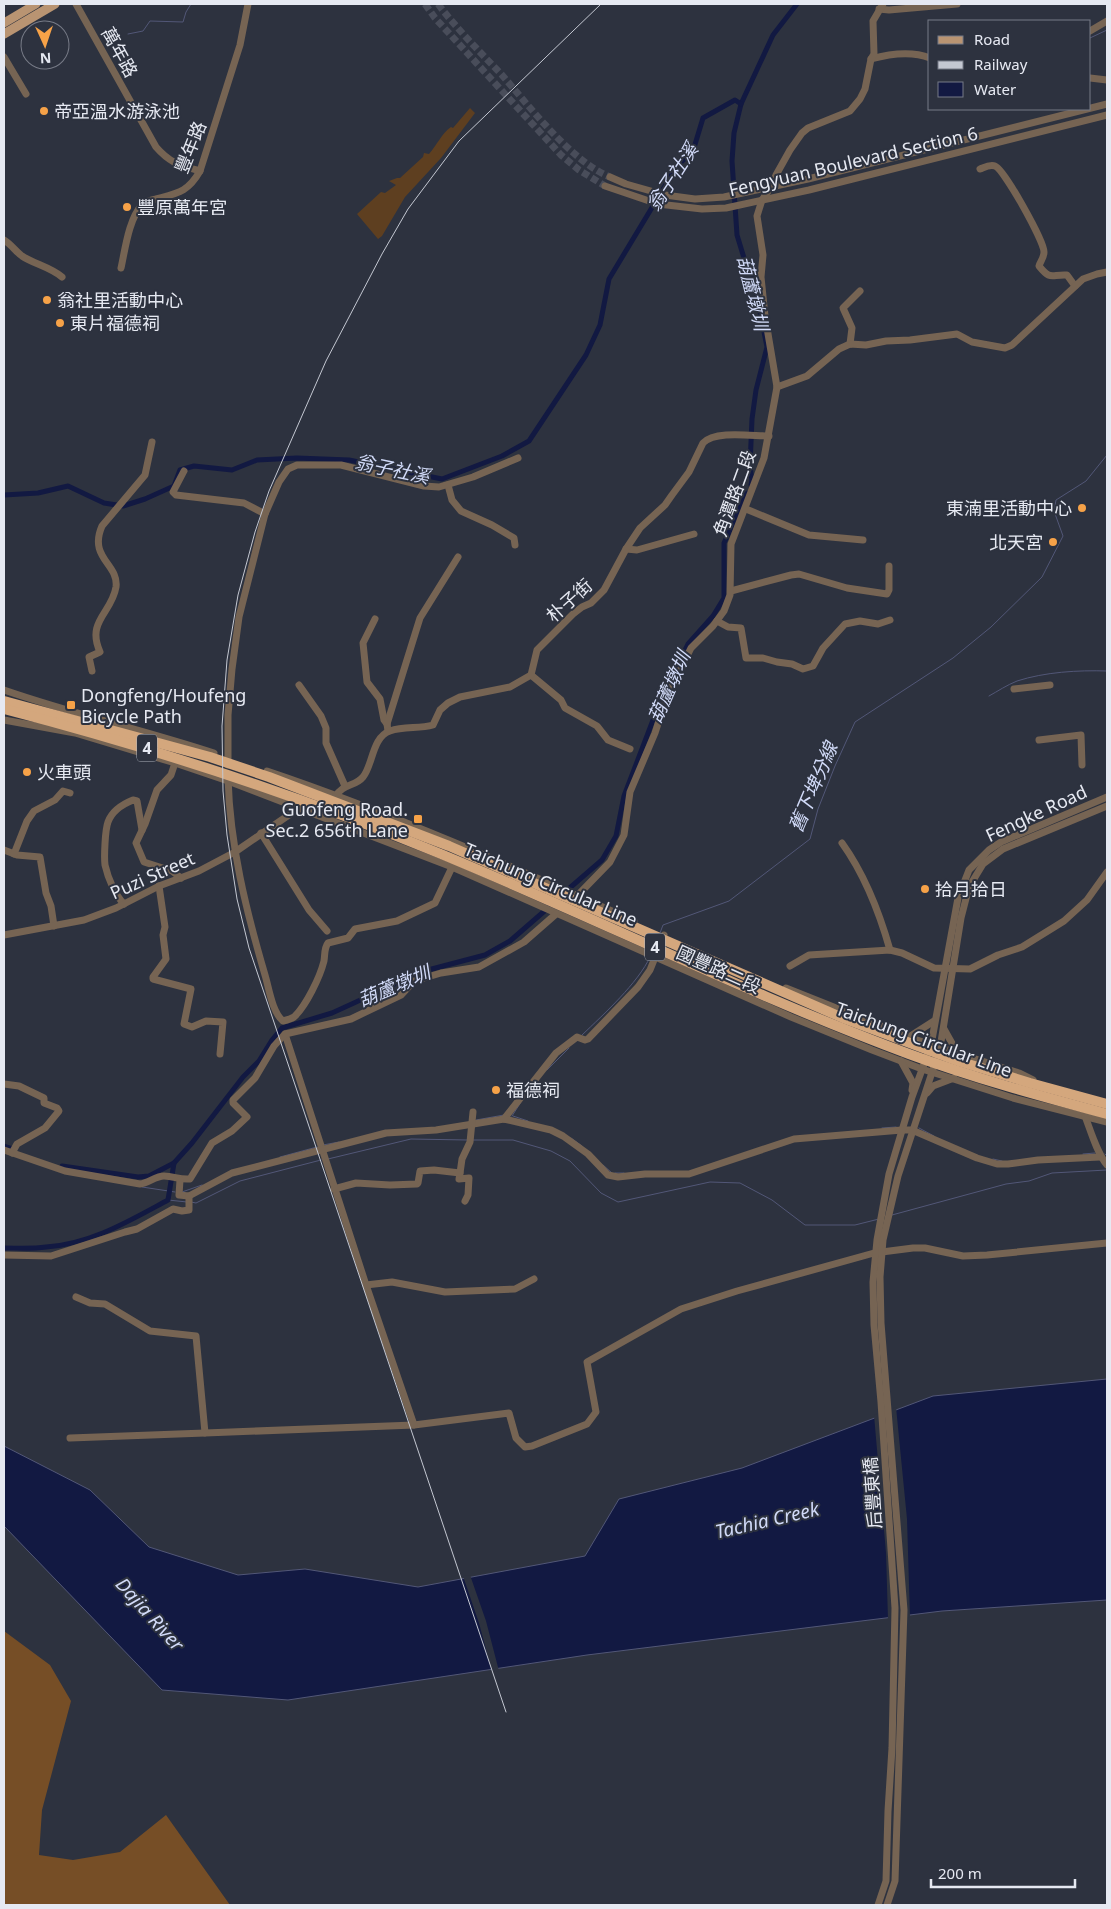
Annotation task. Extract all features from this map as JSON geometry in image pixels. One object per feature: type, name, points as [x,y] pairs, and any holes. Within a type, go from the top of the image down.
[{"type":"highway","points":[[4,696],[124,733]]},
{"type":"highway","name":"Taichung Circular Line","points":[[4,701],[210,757],[363,812],[540,884],[799,999],[912,1044],[1030,1083],[1107,1102]]},
{"type":"highway","name":"Taichung Circular Line","points":[[4,709],[150,748],[252,782],[403,838],[634,937],[796,1010],[908,1054],[994,1083],[1107,1114]]},
{"type":"highway","points":[[4,714],[86,730]]},
{"type":"main road","points":[[4,23],[36,4]]},
{"type":"main road","points":[[4,34],[55,4]]},
{"type":"street","name":"萬年路","points":[[76,4],[156,147],[166,159],[174,164],[200,171]]},
{"type":"street","name":"豐年路","points":[[121,268],[126,242],[136,213],[148,201],[180,193],[188,188],[200,171],[240,45],[248,4]]},
{"type":"street","points":[[762,200],[802,133],[808,128],[841,116],[858,103],[865,89],[871,59],[874,54],[873,21],[881,6],[899,9],[957,4]]},
{"type":"street","points":[[1091,30],[1107,21]]},
{"type":"street","points":[[871,59],[895,55],[921,55],[928,57]]},
{"type":"street","points":[[4,57],[26,94]]},
{"type":"street","points":[[1091,78],[1107,80]]},
{"type":"street","name":"Fengyuan Boulevard Section 6","points":[[1091,108],[1107,104]]},
{"type":"street","name":"Fengyuan Boulevard Section 6","points":[[610,177],[626,184],[665,195],[695,199],[724,197],[1083,110]]},
{"type":"street","name":"Fengyuan Boulevard Section 6","points":[[605,186],[658,204],[702,209],[727,207],[1107,115]]},
{"type":"street","points":[[980,169],[990,165],[1001,169],[1024,211],[1035,226],[1042,242],[1044,256],[1039,266],[1050,277],[1067,275],[1075,286]]},
{"type":"street","name":"角潭路二段","points":[[578,896],[610,862],[614,855],[624,835],[630,792],[655,733],[667,696],[693,645],[717,620],[726,605],[731,591],[730,548],[764,458],[777,387],[763,296],[763,255],[757,216],[762,200]]},
{"type":"street","points":[[4,240],[21,255],[57,272],[62,277]]},
{"type":"street","points":[[777,387],[807,376],[839,349],[850,344],[866,345],[886,341],[957,334],[972,342],[1007,348],[1088,276],[1107,272]]},
{"type":"street","points":[[850,344],[852,328],[843,308],[860,291]]},
{"type":"street","name":"朴子街","points":[[532,675],[537,650],[573,614],[599,597],[640,528],[668,500],[689,472],[703,443],[707,439],[716,436],[769,436]]},
{"type":"street","points":[[92,671],[89,657],[100,652],[96,642],[96,631],[116,587],[112,571],[97,543],[98,534],[102,526],[145,476],[152,442]]},
{"type":"street","points":[[462,846],[435,903],[398,921],[355,929],[348,938],[328,942],[317,980],[302,1007],[293,1018],[283,1021],[279,1017],[252,930],[235,852],[228,781],[228,715],[239,617],[265,514],[279,482],[288,470],[297,465],[341,465],[434,487],[473,478],[518,458]]},
{"type":"street","points":[[184,471],[173,492],[176,495],[244,503],[265,514]]},
{"type":"street","points":[[448,485],[450,496],[459,509],[514,538],[515,545]]},
{"type":"street","points":[[746,509],[809,535],[863,540]]},
{"type":"street","points":[[626,549],[637,550],[694,534]]},
{"type":"street","points":[[327,818],[335,794],[345,786],[360,781],[365,775],[380,737],[388,728],[420,618],[458,557]]},
{"type":"street","points":[[731,591],[792,574],[799,574],[847,588],[887,594],[889,590],[889,566]]},
{"type":"street","points":[[375,619],[363,643],[367,682],[380,699],[384,720],[388,728]]},
{"type":"street","points":[[717,620],[728,627],[741,628],[746,658],[763,658],[792,664],[802,669],[813,666],[823,648],[846,624],[860,621],[880,624],[890,620]]},
{"type":"street","points":[[388,728],[433,725],[440,710],[448,702],[460,697],[510,687],[532,675],[561,700],[565,708],[597,726],[608,740],[630,749]]},
{"type":"street","points":[[299,684],[321,716],[326,728],[326,743],[345,786]]},
{"type":"street","points":[[1014,689],[1050,685]]},
{"type":"street","name":"國豐路二段","points":[[4,690],[96,719],[162,736],[335,794],[578,896],[763,979],[930,1045],[1016,1072],[1036,1081],[1107,1102]]},
{"type":"street","name":"國豐路二段","points":[[4,720],[75,734],[175,763],[228,781],[452,867],[791,1017],[901,1062],[1013,1098],[1107,1122]]},
{"type":"street","points":[[1039,740],[1081,735],[1082,765]]},
{"type":"street","points":[[175,763],[171,775],[157,790],[136,843],[137,850],[144,862],[172,870],[182,878]]},
{"type":"street","points":[[299,808],[308,785]]},
{"type":"street","points":[[14,854],[27,821],[34,811],[56,800],[63,790],[70,793]]},
{"type":"street","name":"Fengke Road","points":[[889,1174],[930,1045],[960,890],[969,870],[978,859],[1001,842],[1107,797]]},
{"type":"street","points":[[124,904],[118,897],[105,865],[107,824],[110,816],[120,807],[136,800],[142,830]]},
{"type":"street","name":"Fengke Road","points":[[898,1176],[912,1130],[934,1072],[944,1028],[966,893],[975,875],[984,864],[1003,849],[1107,806]]},
{"type":"street","name":"Puzi Street","points":[[4,935],[84,920],[124,904],[235,852],[299,808]]},
{"type":"street","points":[[261,833],[309,910],[328,931]]},
{"type":"street","points":[[842,843],[868,886],[881,919],[890,950]]},
{"type":"street","points":[[4,850],[14,854],[40,857],[54,926]]},
{"type":"street","points":[[790,966],[809,955],[890,950],[902,953],[934,968],[970,969],[1036,940],[1064,921],[1079,908],[1107,872]]},
{"type":"street","points":[[159,886],[165,927],[163,935],[166,959],[152,976],[153,979],[191,989],[184,1024],[192,1027],[206,1021],[223,1022],[220,1054]]},
{"type":"street","points":[[4,1150],[65,1171],[140,1184],[163,1176],[180,1180],[190,1178],[212,1143],[232,1131],[247,1117],[233,1103],[233,1100],[255,1078],[274,1046],[285,1034],[351,1019],[401,995],[414,981],[441,973],[479,967],[524,942],[556,914]]},
{"type":"street","points":[[504,1119],[556,1053],[577,1037],[585,1040],[588,1039],[638,987],[656,958],[664,935]]},
{"type":"street","points":[[909,1037],[934,1021]]},
{"type":"street","points":[[944,1028],[958,1054]]},
{"type":"street","points":[[285,1034],[334,1190],[414,1425]]},
{"type":"street","points":[[927,1056],[1034,1090],[1107,1109]]},
{"type":"street","points":[[901,1062],[913,1083],[912,1097]]},
{"type":"street","points":[[924,1097],[933,1086],[954,1078]]},
{"type":"street","points":[[4,1084],[18,1086],[44,1098],[44,1103],[57,1108],[59,1111],[45,1128],[17,1144],[12,1153]]},
{"type":"street","points":[[465,1201],[468,1195],[469,1178],[459,1179],[462,1159],[469,1146],[472,1112]]},
{"type":"street","points":[[1085,1116],[1100,1150],[1100,1157],[1107,1165]]},
{"type":"street","points":[[180,1180],[179,1195],[189,1196],[232,1173],[386,1133],[436,1130],[504,1119],[551,1130],[563,1136],[588,1154],[608,1175],[618,1177],[645,1174],[689,1174],[794,1139],[902,1130],[912,1130],[977,1158],[997,1164],[1100,1157]]},
{"type":"street","points":[[334,1190],[360,1183],[362,1185],[417,1184],[418,1172],[420,1171],[434,1170],[460,1173]]},
{"type":"street","name":"后豐東橋","points":[[887,1905],[895,1881],[895,1608],[874,1325],[873,1282],[877,1240],[889,1174]]},
{"type":"street","name":"后豐東橋","points":[[878,1905],[886,1881],[888,1811],[895,1771],[904,1610],[881,1323],[880,1283],[883,1240],[898,1176]]},
{"type":"street","points":[[4,1255],[51,1256],[137,1229],[173,1209],[185,1211],[190,1207],[189,1196]]},
{"type":"street","points":[[70,1438],[414,1425],[509,1412],[516,1438],[525,1447],[532,1446],[587,1424],[596,1412],[587,1362],[681,1309],[737,1291],[874,1253],[925,1248],[963,1256],[988,1255],[1107,1243]]},
{"type":"street","points":[[366,1285],[392,1282],[446,1292],[515,1289],[534,1279]]},
{"type":"street","points":[[76,1297],[90,1303],[105,1304],[150,1331],[196,1336],[205,1433]]},
{"type":"shaded area","points":[[470,108],[475,113],[441,158],[405,197],[382,236],[378,239],[357,214],[381,192],[385,193],[396,185],[389,181],[400,178],[423,157],[424,153],[429,154],[445,132],[451,127],[453,128]]},
{"type":"shaded area","points":[[4,1631],[50,1665],[71,1701],[42,1810],[39,1855],[73,1860],[120,1852],[166,1815],[230,1905],[4,1905]]},
{"type":"water","points":[[1107,1379],[1107,1600],[942,1611],[587,1655],[288,1700],[162,1690],[4,1526],[4,1446],[90,1490],[149,1547],[238,1575],[305,1569],[418,1587],[585,1556],[619,1499],[742,1468],[933,1396]]},
{"type":"pier","points":[[896,1407],[907,1519],[910,1617],[888,1620],[886,1553],[874,1415]]},
{"type":"pier","points":[[470,1575],[486,1621],[499,1671],[492,1672],[479,1623],[463,1576]]},
{"type":"waterway","points":[[128,34],[143,31],[150,21],[183,22],[191,4]]},
{"type":"waterway","name":"葫蘆墩圳","points":[[751,485],[752,419],[756,390],[767,347],[752,271],[744,258],[737,235],[732,161],[734,133],[741,104],[773,35],[797,4]]},
{"type":"waterway","points":[[1091,38],[1107,30]]},
{"type":"waterway","name":"翁子社溪","points":[[4,495],[38,493],[68,486],[104,503],[123,506],[145,499],[174,486],[180,470],[194,466],[232,470],[257,460],[297,458],[349,460],[442,479],[502,456],[529,441],[586,355],[600,325],[609,279],[677,166],[693,151],[703,118],[735,100],[741,104]]},
{"type":"waterway","name":"舊下埤分線","points":[[660,933],[663,925],[729,901],[810,839],[818,809],[855,722],[953,658],[991,627],[1042,577],[1063,536],[1054,511],[1056,500],[1086,481],[1107,455]]},
{"type":"waterway","name":"葫蘆墩圳","points":[[565,892],[602,860],[616,836],[624,796],[663,694],[688,644],[713,616],[724,598],[724,543],[747,493]]},
{"type":"waterway","points":[[989,696],[1017,681],[1039,676],[1073,671],[1107,671]]},
{"type":"waterway","name":"葫蘆墩圳","points":[[62,1166],[138,1177],[149,1176],[174,1163],[192,1143],[243,1077],[259,1061],[282,1028],[332,1013],[391,986],[409,975],[485,955],[510,941],[548,908]]},
{"type":"waterway","name":"舊下埤分線","points":[[582,1035],[629,988],[650,957]]},
{"type":"waterway","name":"舊下埤分線","points":[[547,1070],[569,1048]]},
{"type":"waterway","name":"舊下埤分線","points":[[512,1116],[521,1102]]},
{"type":"waterway","points":[[476,1120],[504,1115]]},
{"type":"waterway","points":[[513,1116],[528,1121]]},
{"type":"waterway","points":[[882,1128],[896,1127]]},
{"type":"waterway","points":[[919,1128],[934,1136]]},
{"type":"waterway","points":[[571,1138],[582,1146]]},
{"type":"waterway","points":[[328,1159],[411,1139],[467,1140]]},
{"type":"waterway","points":[[473,1140],[513,1140],[551,1151],[570,1161],[601,1193],[618,1202],[710,1182],[740,1183],[772,1200],[805,1225],[855,1225],[879,1219]]},
{"type":"waterway","points":[[323,1145],[339,1142]]},
{"type":"waterway","points":[[4,1146],[10,1148]]},
{"type":"waterway","points":[[280,1157],[317,1147]]},
{"type":"waterway","points":[[1083,1154],[1095,1153]]},
{"type":"waterway","points":[[993,1159],[1002,1161]]},
{"type":"waterway","points":[[191,1202],[196,1203],[240,1181],[321,1160]]},
{"type":"waterway","points":[[4,1248],[36,1248],[63,1245],[94,1236],[124,1223],[168,1200],[174,1163]]},
{"type":"waterway","points":[[603,1165],[612,1173]]},
{"type":"waterway","points":[[892,1215],[1006,1184],[1029,1181],[1052,1173],[1107,1170]]},
{"type":"waterway","points":[[615,1173],[624,1173]]},
{"type":"waterway","points":[[182,1192],[202,1185]]},
{"type":"waterway","points":[[142,1187],[175,1192]]},
{"type":"waterway","points":[[168,1200],[187,1202]]},
{"type":"tunnel","points":[[425,4],[435,18],[561,155],[579,170],[605,186]]},
{"type":"tunnel","points":[[438,4],[552,132],[581,159],[610,177]]},
{"type":"railway","points":[[506,1712],[249,948],[237,899],[227,835],[223,791],[222,726],[227,660],[238,595],[255,532],[269,491],[326,361],[382,254],[408,209],[459,141],[601,4]]},
{"type":"place","name":"帝亞溫水游泳池","points":[[44,111]]},
{"type":"place","name":"豐原萬年宮","points":[[127,207]]},
{"type":"place","name":"翁社里活動中心","points":[[47,300]]},
{"type":"place","name":"東片福德祠","points":[[60,323]]},
{"type":"place","name":"東湳里活動中心","points":[[1082,508]]},
{"type":"place","name":"北天宮","points":[[1053,542]]},
{"type":"place","name":"Dongfeng/Houfeng Bicycle Path","points":[[71,705]]},
{"type":"place","name":"火車頭","points":[[27,772]]},
{"type":"place","name":"Guofeng Road. Sec.2 656th Lane","points":[[418,819]]},
{"type":"place","name":"拾月拾日","points":[[925,889]]},
{"type":"place","name":"福德祠","points":[[496,1090]]},
{"type":"water label","name":"Tachia Creek","points":[[767,1520]]},
{"type":"water label","name":"Dajia River","points":[[150,1614]]}]
